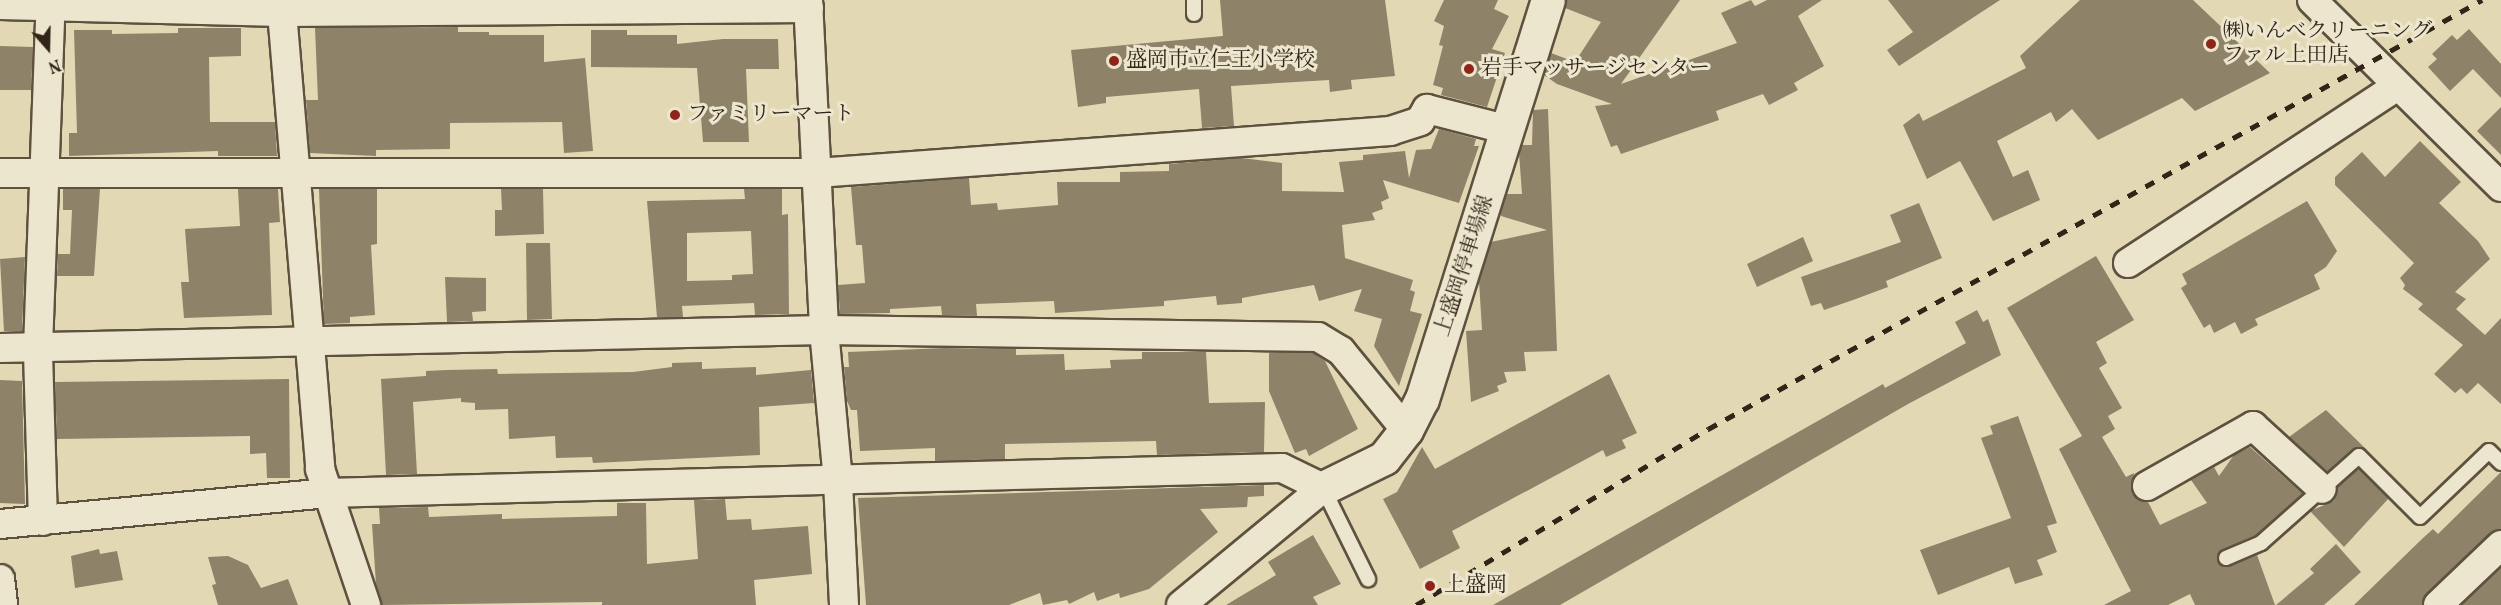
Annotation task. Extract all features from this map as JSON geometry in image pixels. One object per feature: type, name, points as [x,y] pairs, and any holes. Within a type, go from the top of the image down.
[{"type":"main road","name":"上盛岡停車場線","points":[[1323,488],[1384,458],[1406,430],[1422,399],[1509,130],[1548,0]]},
{"type":"street","points":[[2312,0],[2376,62],[2396,87],[2501,187]]},
{"type":"street","points":[[43,521],[38,348],[51,3]]},
{"type":"street","points":[[0,5],[51,3],[282,6],[808,4],[824,330],[838,482],[844,605]]},
{"type":"street","points":[[282,6],[312,343],[320,468],[326,493],[366,605]]},
{"type":"street","points":[[2128,262],[2396,87]]},
{"type":"street","points":[[0,173],[818,173],[1390,131],[1420,121],[1427,109],[1509,130]]},
{"type":"street","points":[[0,348],[312,343],[824,330],[1318,337],[1341,351],[1406,430]]},
{"type":"street","points":[[2147,486],[2253,426],[2322,489]]},
{"type":"street","points":[[0,524],[326,493],[838,482],[1282,468],[1323,488],[1181,605]]},
{"type":"street","points":[[2438,605],[2501,544]]},
{"type":"street","points":[[0,579],[3,605]]},
{"type":"lane","points":[[1194,0],[1194,15]]},
{"type":"lane","points":[[2226,558],[2261,543],[2359,456],[2420,517],[2489,451],[2501,463]]},
{"type":"lane","points":[[1323,488],[1368,579]]},
{"type":"building","points":[[1220,0],[1385,0],[1395,76],[1351,80],[1352,89],[1330,92],[1329,80],[1231,86],[1234,126],[1202,128],[1199,89],[1106,97],[1106,103],[1078,107],[1071,50],[1223,36]]},
{"type":"building","points":[[1444,0],[1498,0],[1494,9],[1509,16],[1492,49],[1505,53],[1487,107],[1441,95],[1443,88],[1433,85],[1443,46],[1439,45],[1444,26],[1434,21]]},
{"type":"building","points":[[1566,0],[1680,0],[1621,84],[1737,43],[1721,13],[1751,0],[1755,6],[1767,0],[1822,0],[1798,16],[1824,66],[1794,83],[1798,90],[1769,105],[1763,94],[1716,111],[1719,120],[1621,154],[1617,145],[1611,147],[1595,106],[1612,104],[1557,84],[1544,75],[1551,53],[1575,62],[1601,22],[1565,8]]},
{"type":"building","points":[[1888,0],[2000,0],[1899,66],[1887,50],[1913,32]]},
{"type":"building","points":[[2080,0],[2193,0],[2270,73],[2195,111],[2182,98],[2098,140],[2072,109],[2056,122],[2051,112],[1997,141],[2013,177],[2028,170],[2040,200],[1993,221],[1960,161],[1927,179],[1903,125],[1919,113],[1923,121],[2026,68],[2020,56]]},
{"type":"building","points":[[458,27],[458,32],[489,32],[489,35],[544,35],[544,62],[585,58],[593,151],[564,153],[562,122],[450,123],[450,149],[376,150],[376,156],[310,153],[306,100],[318,100],[315,28]]},
{"type":"building","points":[[178,28],[241,28],[241,56],[209,57],[210,122],[275,122],[277,156],[218,156],[218,151],[69,156],[69,133],[77,133],[74,30],[112,30],[112,34],[178,33]]},
{"type":"building","points":[[2469,29],[2501,64],[2501,98],[2473,69],[2450,91],[2428,67],[2437,59],[2432,54],[2452,35],[2457,40]]},
{"type":"building","points":[[591,30],[627,30],[627,35],[677,35],[677,44],[723,39],[778,39],[779,69],[746,69],[749,142],[703,142],[697,68],[591,67]]},
{"type":"building","points":[[0,46],[33,47],[31,90],[0,90]]},
{"type":"building","points":[[2501,107],[2501,155],[2477,131]]},
{"type":"building","points":[[1548,109],[1557,351],[1524,352],[1526,371],[1504,372],[1507,382],[1497,386],[1499,391],[1471,402],[1466,331],[1482,330],[1479,281],[1491,242],[1547,230],[1501,216],[1501,213],[1506,194],[1522,194],[1519,153],[1522,145],[1532,145],[1533,110]]},
{"type":"building","points":[[1439,129],[1476,139],[1474,146],[1479,146],[1459,203],[1383,180],[1389,198],[1381,202],[1383,209],[1372,213],[1375,220],[1342,225],[1345,258],[1413,280],[1410,290],[1415,292],[1410,311],[1422,314],[1399,386],[1374,346],[1382,319],[1354,311],[1362,289],[1319,301],[1314,285],[1242,298],[1242,303],[1217,305],[1216,296],[1164,301],[1164,306],[1055,313],[1054,301],[976,304],[977,316],[942,315],[941,306],[890,309],[890,313],[840,314],[838,285],[865,283],[862,245],[856,245],[851,187],[969,178],[971,205],[997,203],[998,210],[1058,205],[1057,182],[1120,182],[1120,172],[1169,171],[1169,164],[1242,158],[1282,163],[1282,191],[1344,192],[1339,162],[1363,160],[1363,155],[1405,151],[1409,178],[1416,150],[1431,149]]},
{"type":"building","points":[[2420,141],[2461,182],[2439,203],[2478,241],[2490,259],[2455,292],[2466,299],[2456,309],[2485,335],[2501,318],[2501,404],[2478,383],[2467,394],[2461,388],[2455,393],[2434,374],[2463,345],[2418,309],[2423,304],[2403,289],[2405,285],[2400,278],[2414,263],[2335,185],[2335,177],[2362,152],[2385,177]]},
{"type":"building","points":[[63,189],[100,189],[94,276],[57,276],[58,254],[70,254],[72,210],[63,210]]},
{"type":"building","points":[[238,189],[278,189],[280,222],[269,223],[272,315],[184,318],[181,282],[189,282],[185,229],[240,226]]},
{"type":"building","points":[[319,189],[377,189],[377,244],[371,245],[375,315],[350,317],[350,323],[324,324]]},
{"type":"building","points":[[501,189],[543,189],[544,234],[495,236],[495,210],[502,210]]},
{"type":"building","points":[[744,189],[782,189],[782,215],[788,214],[789,314],[755,315],[754,303],[682,306],[683,317],[657,317],[647,201],[745,199]],"holes":[[[751,231],[753,274],[732,275],[732,280],[687,281],[687,233]]]},
{"type":"building","points":[[2307,201],[2337,251],[2326,267],[2314,275],[2320,289],[2255,319],[2258,325],[2241,334],[2235,322],[2214,333],[2210,324],[2204,328],[2181,288],[2187,284],[2182,274]]},
{"type":"building","points":[[1919,203],[1942,258],[1886,281],[1888,287],[1853,300],[1824,310],[1821,303],[1811,306],[1801,277],[1901,242],[1890,215]]},
{"type":"building","points":[[1803,237],[1813,261],[1757,287],[1747,264]]},
{"type":"building","points":[[526,243],[550,243],[552,319],[527,320]]},
{"type":"building","points":[[2096,256],[2134,320],[2096,342],[2107,363],[2099,368],[2122,408],[2108,416],[2115,429],[2102,437],[2126,477],[2134,473],[2132,494],[2148,502],[2160,525],[2207,503],[2191,480],[2214,467],[2219,476],[2234,455],[2250,447],[2303,494],[2256,535],[2222,550],[2217,556],[2226,567],[2257,555],[2275,605],[2195,605],[2190,594],[2168,605],[2104,605],[2131,591],[2059,449],[2082,436],[2007,308]]},
{"type":"building","points":[[25,257],[22,331],[4,331],[0,259]]},
{"type":"building","points":[[445,277],[486,278],[486,311],[472,312],[473,321],[447,322]]},
{"type":"building","points":[[1977,310],[1983,322],[1988,319],[2001,355],[1908,404],[1560,605],[1493,605],[1883,384],[1885,388],[1966,343],[1955,322]]},
{"type":"building","points":[[945,348],[1016,349],[1016,355],[1064,354],[1065,370],[1111,368],[1110,360],[1142,359],[1142,352],[1206,352],[1209,403],[1265,402],[1264,452],[1157,455],[1156,441],[1005,444],[1005,459],[935,461],[935,448],[860,451],[857,410],[851,410],[847,401],[844,367],[849,367],[848,352]]},
{"type":"building","points":[[1269,353],[1313,353],[1325,361],[1358,429],[1309,456],[1306,449],[1295,453],[1269,391]]},
{"type":"building","points":[[702,362],[702,369],[756,367],[756,375],[811,370],[814,403],[759,407],[760,455],[593,463],[592,457],[556,458],[555,436],[509,439],[508,409],[475,410],[475,403],[461,402],[461,398],[413,402],[417,474],[386,475],[381,379],[426,376],[426,371],[447,370],[497,369],[498,374],[633,372],[672,367],[672,363]]},
{"type":"building","points":[[1609,374],[1637,433],[1622,440],[1626,448],[1606,457],[1603,450],[1452,531],[1460,548],[1420,569],[1383,499],[1397,492],[1422,447],[1435,469]]},
{"type":"building","points":[[289,379],[290,478],[267,478],[266,453],[250,454],[250,436],[57,439],[55,382]]},
{"type":"building","points":[[0,380],[22,381],[25,504],[0,503]]},
{"type":"building","points":[[2326,410],[2366,449],[2353,449],[2328,472],[2289,437]]},
{"type":"building","points":[[2018,416],[2057,523],[2047,526],[2057,552],[2037,560],[2043,575],[2015,584],[2009,567],[1938,595],[1920,550],[2011,518],[1981,438],[1993,434],[1990,426]]},
{"type":"building","points":[[2359,468],[2389,498],[2344,547],[2310,511],[2334,501],[2338,487]]},
{"type":"building","points":[[2501,472],[2501,529],[2490,533],[2427,593],[2422,605],[2354,605],[2433,529],[2438,534]]},
{"type":"building","points":[[1264,485],[1264,496],[1248,497],[1247,507],[1200,509],[1218,532],[1149,589],[1120,598],[1119,593],[1097,601],[1094,592],[1069,604],[1067,600],[1043,605],[1040,593],[1009,605],[866,605],[858,498]]},
{"type":"building","points":[[725,499],[727,520],[751,519],[752,530],[808,526],[812,574],[754,580],[756,605],[602,605],[602,602],[382,605],[376,584],[372,524],[380,524],[379,508],[428,507],[429,517],[502,514],[502,519],[617,516],[617,503],[646,503],[647,564],[698,559],[694,500]]},
{"type":"building","points":[[1313,535],[1341,584],[1313,597],[1318,605],[1226,605],[1276,575],[1268,562]]},
{"type":"building","points":[[2336,544],[2361,572],[2324,605],[2276,605],[2314,573],[2310,569]]},
{"type":"building","points":[[99,549],[100,554],[117,551],[123,580],[75,588],[71,556]]},
{"type":"building","points":[[228,556],[248,565],[261,588],[288,579],[298,605],[218,605],[212,585],[216,584],[208,557]]},
{"type":"building","points":[[2501,568],[2501,605],[2462,605]]},
{"type":"railway","points":[[1416,605],[1708,429],[2482,0]]},
{"type":"place","name":"㈱いんべクリーニング ファル上田店","points":[[2211,44]]},
{"type":"place","name":"盛岡市立仁王小学校","points":[[1114,61]]},
{"type":"place","name":"岩手マッサージセンター","points":[[1469,69]]},
{"type":"place","name":"ファミリーマート","points":[[675,115]]},
{"type":"place","name":"上盛岡","points":[[1430,586]]}]
